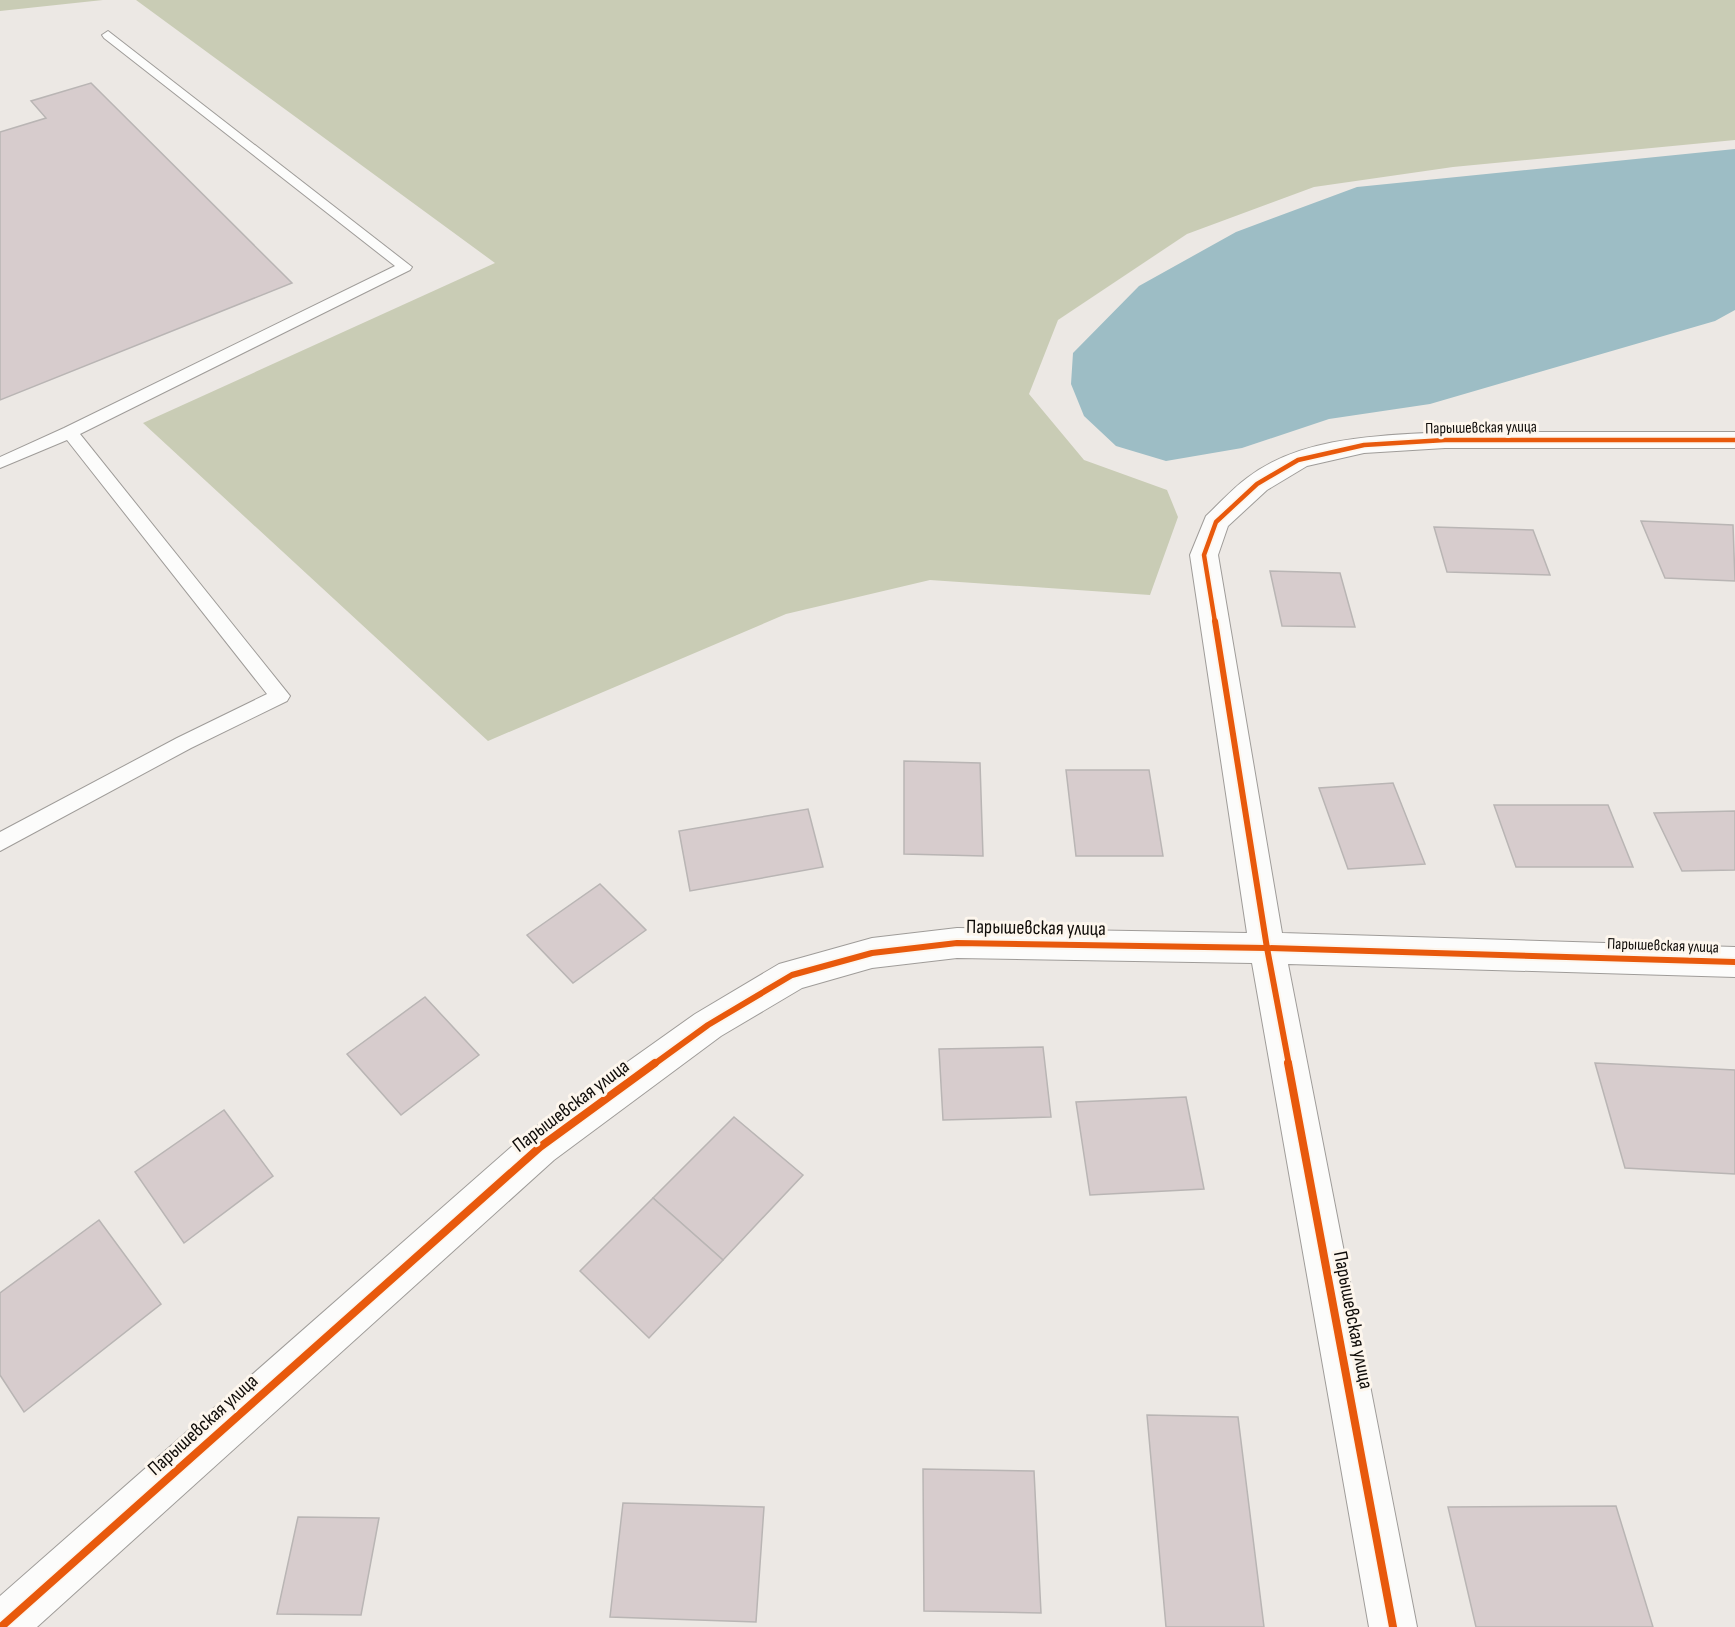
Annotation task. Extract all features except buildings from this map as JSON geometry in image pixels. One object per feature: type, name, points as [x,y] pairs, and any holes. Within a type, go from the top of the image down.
[{"type":"street","name":"Парышевская улица","points":[[1393,1627],[1267,948],[1204,555],[1216,522],[1257,484],[1298,460],[1364,446],[1445,440],[1735,440]]},
{"type":"street","name":"Парышевская улица","points":[[0,1627],[540,1147],[708,1025],[792,975],[872,953],[957,943],[1267,948],[1735,962]]},
{"type":"lane","points":[[0,463],[70,432],[405,267],[108,35]]},
{"type":"lane","points":[[0,842],[184,743],[280,696],[70,432]]},
{"type":"green space","points":[[0,0],[103,0],[0,11]]},
{"type":"green space","points":[[136,0],[1735,0],[1735,140],[1453,167],[1314,187],[1187,234],[1058,320],[1029,394],[1084,460],[1167,490],[1178,517],[1150,595],[930,580],[786,614],[488,741],[143,423],[495,263]]},
{"type":"water","points":[[1735,149],[1735,310],[1715,321],[1430,404],[1329,419],[1242,448],[1166,461],[1116,446],[1084,416],[1071,384],[1073,353],[1139,286],[1236,232],[1357,187]]},
{"type":"cycle path","points":[[1393,1627],[1267,948],[1204,555],[1216,522],[1257,484],[1298,460],[1364,445],[1445,440],[1735,440]]},
{"type":"cycle path","points":[[1,1627],[540,1147],[708,1025],[792,975],[872,953],[957,943],[1267,948],[1735,962]]}]
